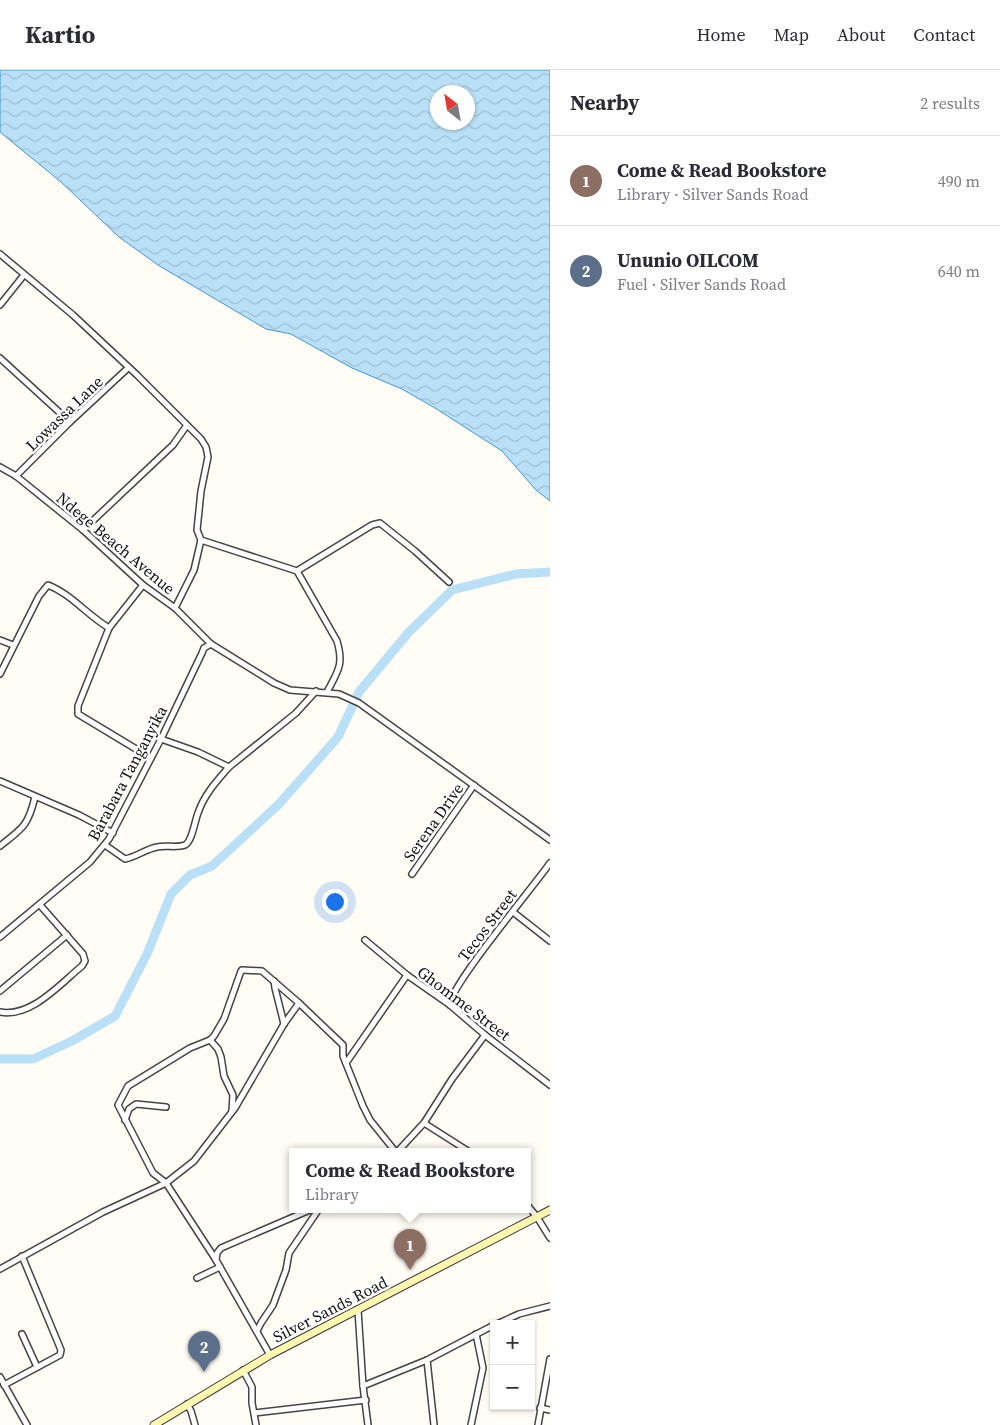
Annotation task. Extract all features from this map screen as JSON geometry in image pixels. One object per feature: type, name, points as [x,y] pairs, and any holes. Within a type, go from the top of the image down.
[{"type":"street","points":[[0,254],[73,315],[188,425],[206,447],[208,457],[201,491],[197,530],[200,540],[194,570],[175,608]]},
{"type":"street","points":[[0,304],[24,275]]},
{"type":"street","points":[[0,358],[70,422]]},
{"type":"street","name":"Lowassa Lane","points":[[16,476],[128,368]]},
{"type":"street","points":[[83,530],[173,445],[188,425]]},
{"type":"street","name":"Ndege Beach Avenue","points":[[0,467],[16,476],[83,530],[143,585],[175,608],[211,644],[274,683],[296,691],[339,694],[358,703],[550,840]]},
{"type":"street","points":[[297,571],[372,525],[380,523],[449,582]]},
{"type":"street","points":[[200,540],[297,571],[337,641],[340,652],[339,668],[327,692]]},
{"type":"street","points":[[0,674],[39,596],[48,585],[60,590],[109,628]]},
{"type":"street","points":[[143,585],[109,628],[78,706],[78,714],[151,758]]},
{"type":"street","points":[[0,640],[13,645]]},
{"type":"street","name":"Barabara Tanganyika","points":[[0,937],[90,862],[105,845],[161,739],[204,648],[211,644]]},
{"type":"street","points":[[105,845],[124,859],[132,858],[156,847],[184,845],[189,841],[198,812],[206,796],[228,768],[296,714],[316,691]]},
{"type":"street","points":[[161,739],[198,752],[228,768]]},
{"type":"street","points":[[0,781],[79,815],[113,833]]},
{"type":"street","name":"Serena Drive","points":[[412,874],[474,785]]},
{"type":"street","points":[[0,846],[26,824],[36,797]]},
{"type":"street","name":"Tecos Street","points":[[450,1005],[452,996],[465,975],[550,863]]},
{"type":"street","points":[[0,1012],[20,1011],[32,1005],[82,966],[85,958],[40,905]]},
{"type":"street","points":[[513,912],[550,941]]},
{"type":"street","points":[[0,992],[67,935]]},
{"type":"street","name":"Ghomme Street","points":[[365,940],[407,975],[450,1005],[485,1035],[550,1085]]},
{"type":"street","points":[[270,1355],[216,1260],[166,1183],[153,1173],[119,1109],[118,1103],[128,1086],[190,1048],[210,1040],[224,1019],[242,970],[262,971],[343,1045],[343,1056],[370,1120],[393,1148]]},
{"type":"street","points":[[346,1064],[407,975]]},
{"type":"street","points":[[274,981],[284,1024]]},
{"type":"street","points":[[0,1269],[103,1212],[166,1183],[194,1161],[232,1112],[284,1024],[299,1003]]},
{"type":"street","points":[[399,1148],[424,1123],[452,1079],[485,1035]]},
{"type":"street","points":[[210,1040],[222,1057],[224,1076],[233,1095],[232,1112]]},
{"type":"street","points":[[125,1120],[129,1110],[136,1104],[166,1107]]},
{"type":"street","points":[[424,1123],[463,1148]]},
{"type":"street","points":[[531,1210],[550,1238]]},
{"type":"street","name":"Silver Sands Road","points":[[154,1425],[270,1355],[550,1210]]},
{"type":"street","points":[[216,1260],[217,1253],[221,1248],[303,1213]]},
{"type":"street","points":[[257,1332],[273,1305],[280,1288],[289,1253],[316,1213]]},
{"type":"street","points":[[4,1385],[60,1355],[60,1350],[22,1256]]},
{"type":"street","points":[[197,1278],[220,1267]]},
{"type":"street","points":[[505,1320],[550,1306]]},
{"type":"street","points":[[358,1310],[363,1386],[368,1425]]},
{"type":"street","points":[[363,1386],[426,1360],[490,1327]]},
{"type":"street","points":[[22,1334],[37,1367]]},
{"type":"street","points":[[470,1425],[483,1368],[476,1334]]},
{"type":"street","points":[[538,1425],[550,1359]]},
{"type":"street","points":[[426,1360],[434,1425]]},
{"type":"street","points":[[244,1370],[252,1387],[251,1398],[256,1425]]},
{"type":"street","points":[[0,1377],[25,1424]]},
{"type":"street","points":[[254,1413],[366,1400]]},
{"type":"street","points":[[187,1404],[195,1425]]},
{"type":"street","points":[[540,1408],[550,1410]]},
{"type":"water","points":[[0,70],[550,70],[550,501],[536,490],[502,451],[435,408],[402,389],[352,368],[291,334],[266,329],[158,265],[119,237],[61,182],[0,132]]},
{"type":"waterway","points":[[0,1059],[33,1059],[72,1041],[115,1016],[147,954],[171,894],[190,875],[212,866],[279,804],[338,737],[359,692],[408,633],[452,590],[516,574],[550,572]]},
{"type":"place","name":"Come & Read Bookstore","points":[[410,1270]]},
{"type":"place","name":"Ununio OILCOM","points":[[204,1372]]}]
